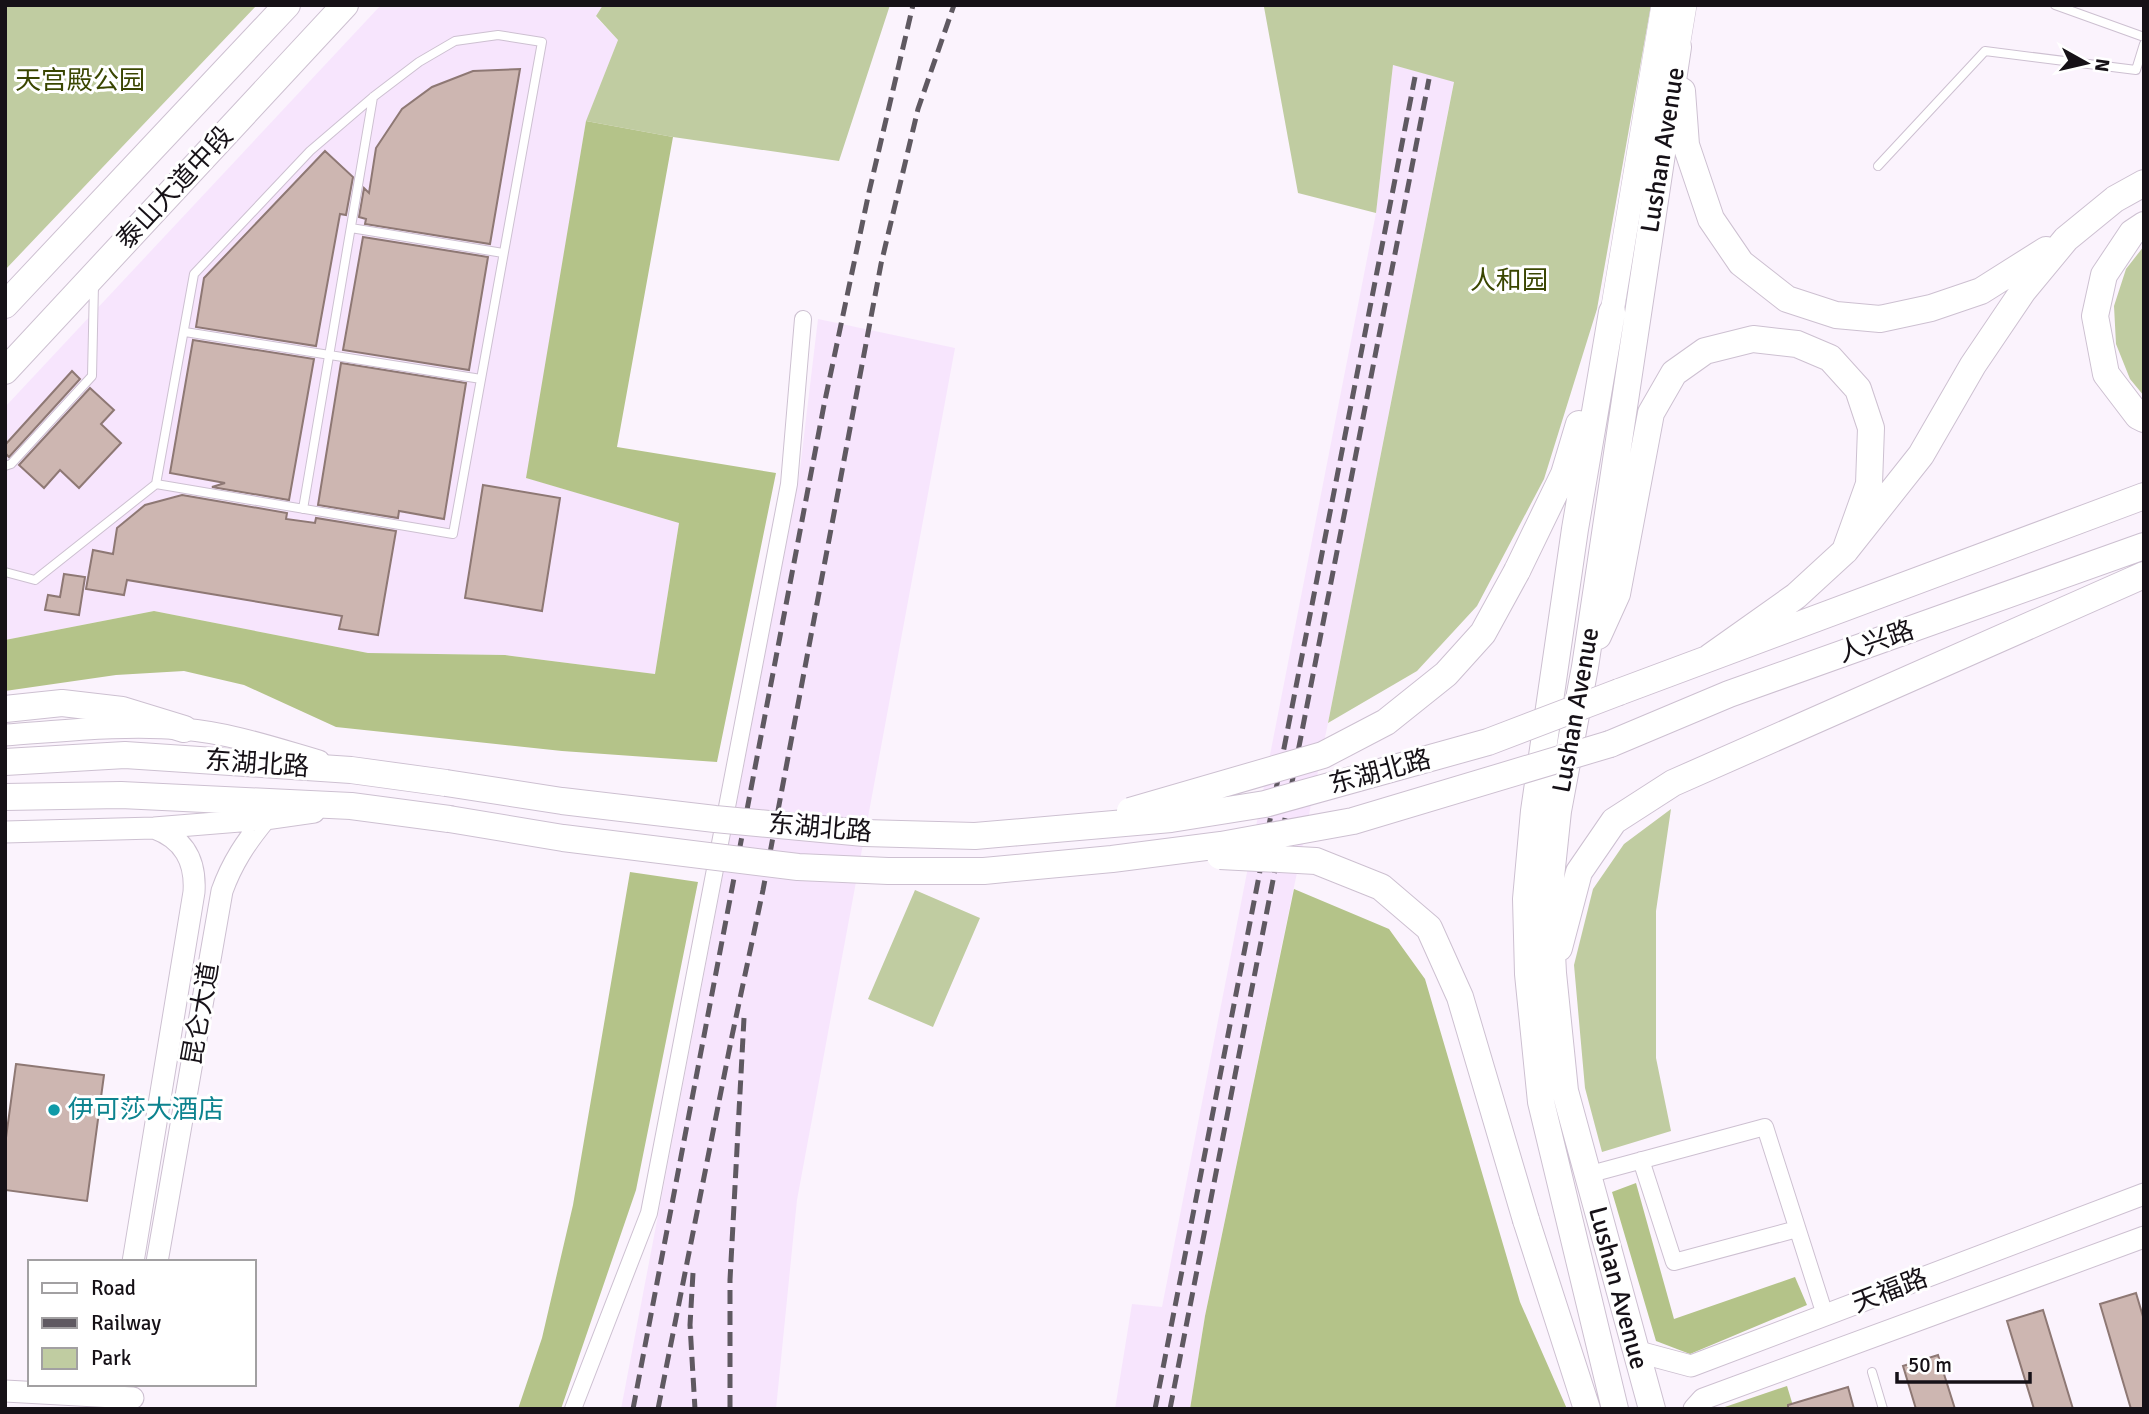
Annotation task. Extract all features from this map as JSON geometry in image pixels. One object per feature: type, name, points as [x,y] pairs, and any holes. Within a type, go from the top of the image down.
[{"type":"main road","name":"泰山大道中段","points":[[5,305],[288,5]]},
{"type":"main road","name":"泰山大道中段","points":[[5,371],[345,5]]},
{"type":"main road","name":"Lushan Avenue","points":[[1615,1409],[1541,1101],[1528,974],[1526,899],[1534,811],[1573,542],[1663,5]]},
{"type":"main road","name":"Lushan Avenue","points":[[1652,1409],[1565,1091],[1553,973],[1549,896],[1558,811],[1585,667],[1685,5]]},
{"type":"main road","points":[[1678,47],[1686,145],[1711,219],[1741,263],[1787,299],[1836,315],[1880,319],[1931,308],[1981,291],[2066,239],[2115,199],[2144,183]]},
{"type":"main road","points":[[2144,225],[2132,233],[2104,275],[2095,316],[2106,374],[2138,416],[2144,419]]},
{"type":"main road","points":[[1710,657],[1796,596],[1845,551],[1921,455],[1973,365],[2023,291],[2066,239]]},
{"type":"main road","points":[[1070,828],[1323,755],[1386,722],[1446,674],[1483,633],[1517,571],[1564,474],[1612,312]]},
{"type":"main road","points":[[1585,667],[1617,594],[1651,413],[1674,373],[1705,351],[1753,339],[1797,344],[1829,358],[1857,389],[1871,428],[1870,484],[1845,551]]},
{"type":"main road","name":"人兴路","points":[[1619,692],[2144,496]]},
{"type":"main road","name":"人兴路","points":[[1610,744],[1729,694],[2144,546]]},
{"type":"main road","points":[[1553,973],[1579,872],[1614,821],[1673,783],[2144,575]]},
{"type":"main road","name":"东湖北路","points":[[5,762],[125,755],[351,770],[562,801],[715,819],[864,833],[975,836],[1171,819],[1265,804],[1488,742],[1619,692]]},
{"type":"main road","points":[[5,709],[62,704],[122,710],[184,729]]},
{"type":"main road","name":"东湖北路","points":[[5,797],[121,795],[351,806],[563,838],[771,864],[876,871],[984,871],[1222,845],[1353,821],[1610,744]]},
{"type":"main road","points":[[1162,853],[1316,861],[1381,887],[1429,928],[1460,997],[1526,1220],[1587,1409]]},
{"type":"street","points":[[573,1409],[649,1213],[789,484],[803,319]]},
{"type":"street","points":[[5,735],[111,727],[184,729],[242,738],[351,770]]},
{"type":"street","points":[[5,832],[154,828],[265,819],[351,806]]},
{"type":"street","name":"昆仑大道","points":[[157,1260],[222,891],[244,844],[265,819]]},
{"type":"street","name":"昆仑大道","points":[[133,1260],[195,877],[191,860],[182,844],[168,833],[154,828]]},
{"type":"street","points":[[1587,1175],[1765,1127],[1825,1315]]},
{"type":"street","points":[[1641,1160],[1674,1262],[1797,1229]]},
{"type":"street","name":"天福路","points":[[1635,1351],[1691,1366],[2144,1194]]},
{"type":"street","name":"天福路","points":[[1693,1409],[1703,1399],[2144,1237]]},
{"type":"street","points":[[5,1391],[133,1397]]},
{"type":"lane","points":[[2054,5],[2144,37]]},
{"type":"lane","points":[[5,572],[35,580],[156,484],[194,274],[310,151],[419,62],[455,41],[498,34],[542,42],[453,534],[156,484]]},
{"type":"lane","points":[[1878,166],[1985,51],[2136,69],[2144,44]]},
{"type":"lane","points":[[303,509],[373,97]]},
{"type":"lane","points":[[351,228],[503,253]]},
{"type":"lane","points":[[5,466],[11,464],[92,376],[94,275]]},
{"type":"lane","points":[[185,331],[481,379]]},
{"type":"lane","points":[[1872,1372],[1883,1409]]},
{"type":"shaded area","points":[[381,5],[603,5],[596,17],[618,40],[586,122],[527,478],[679,523],[655,674],[505,655],[368,653],[154,611],[5,640],[5,407]]},
{"type":"shaded area","points":[[1393,65],[1454,81],[1328,723],[1205,1316],[1190,1409],[1115,1409],[1132,1304],[1162,1307],[1376,213]]},
{"type":"shaded area","points":[[818,319],[955,348],[797,1200],[776,1409],[621,1409],[799,477]]},
{"type":"green space","name":"天宫殿公园","points":[[5,5],[257,5],[5,270]]},
{"type":"green space","points":[[603,5],[890,5],[839,161],[673,137],[586,121],[618,40],[596,16]]},
{"type":"green space","name":"人和园","points":[[1257,5],[1651,5],[1597,309],[1544,479],[1477,606],[1417,671],[1328,723],[1454,82],[1393,65],[1376,213],[1298,193],[1264,7]]},
{"type":"green space","points":[[586,121],[673,137],[617,447],[776,473],[717,762],[562,751],[336,727],[244,685],[184,671],[116,675],[5,691],[5,640],[154,611],[368,653],[505,655],[655,674],[679,523],[526,478]]},
{"type":"green space","points":[[2144,246],[2144,396],[2130,379],[2116,344],[2114,306],[2126,269]]},
{"type":"green space","points":[[1671,809],[1656,911],[1656,1058],[1671,1131],[1602,1152],[1585,1088],[1574,965],[1593,889],[1624,844]]},
{"type":"green space","points":[[630,872],[698,882],[636,1190],[561,1409],[518,1409],[542,1338],[573,1205]]},
{"type":"green space","points":[[1294,889],[1389,929],[1425,979],[1520,1302],[1567,1409],[1190,1409],[1205,1316]]},
{"type":"green space","points":[[915,890],[980,918],[933,1027],[868,999]]},
{"type":"green space","points":[[1636,1183],[1674,1319],[1795,1277],[1807,1305],[1690,1354],[1656,1341],[1612,1192]]},
{"type":"green space","points":[[1787,1386],[1794,1409],[1719,1409]]},
{"type":"building","points":[[520,69],[490,244],[365,224],[366,219],[359,217],[364,188],[369,193],[376,148],[402,109],[432,87],[473,71]]},
{"type":"building","points":[[325,151],[353,177],[346,215],[340,214],[316,346],[196,327],[204,278]]},
{"type":"building","points":[[363,237],[488,257],[469,370],[343,350]]},
{"type":"building","points":[[193,340],[314,359],[289,500],[212,487],[225,483],[170,473]]},
{"type":"building","points":[[341,363],[466,383],[444,519],[399,511],[398,518],[318,505]]},
{"type":"building","points":[[72,371],[80,379],[9,457],[5,453],[5,445]]},
{"type":"building","points":[[90,388],[114,410],[101,424],[121,443],[79,488],[60,470],[44,488],[19,465]]},
{"type":"building","points":[[483,485],[560,498],[542,611],[465,598]]},
{"type":"building","points":[[182,495],[287,513],[286,519],[315,523],[316,518],[396,531],[378,635],[339,629],[342,616],[127,580],[124,595],[86,589],[93,550],[113,554],[117,528],[145,505]]},
{"type":"building","points":[[64,574],[85,577],[79,615],[45,610],[48,595],[60,597]]},
{"type":"building","name":"伊可莎大酒店","points":[[16,1064],[104,1075],[87,1201],[5,1190],[5,1145]]},
{"type":"building","points":[[2136,1293],[2144,1320],[2144,1409],[2131,1409],[2100,1304]]},
{"type":"building","points":[[2043,1310],[2073,1409],[2034,1409],[2007,1321]]},
{"type":"building","points":[[1938,1355],[1955,1409],[1916,1409],[1903,1366]]},
{"type":"building","points":[[1848,1387],[1854,1409],[1788,1409],[1788,1405]]},
{"type":"railway","points":[[633,1409],[824,405],[869,192],[913,5]]},
{"type":"railway","points":[[658,1409],[763,890],[881,264],[918,109],[954,5]]},
{"type":"railway","points":[[1155,1409],[1415,77]]},
{"type":"railway","points":[[1170,1409],[1429,79]]},
{"type":"railway","points":[[730,1409],[730,1280],[744,1018]]},
{"type":"railway","points":[[693,1273],[690,1325],[695,1409]]},
{"type":"place","name":"伊可莎大酒店","points":[[54,1110]]}]
